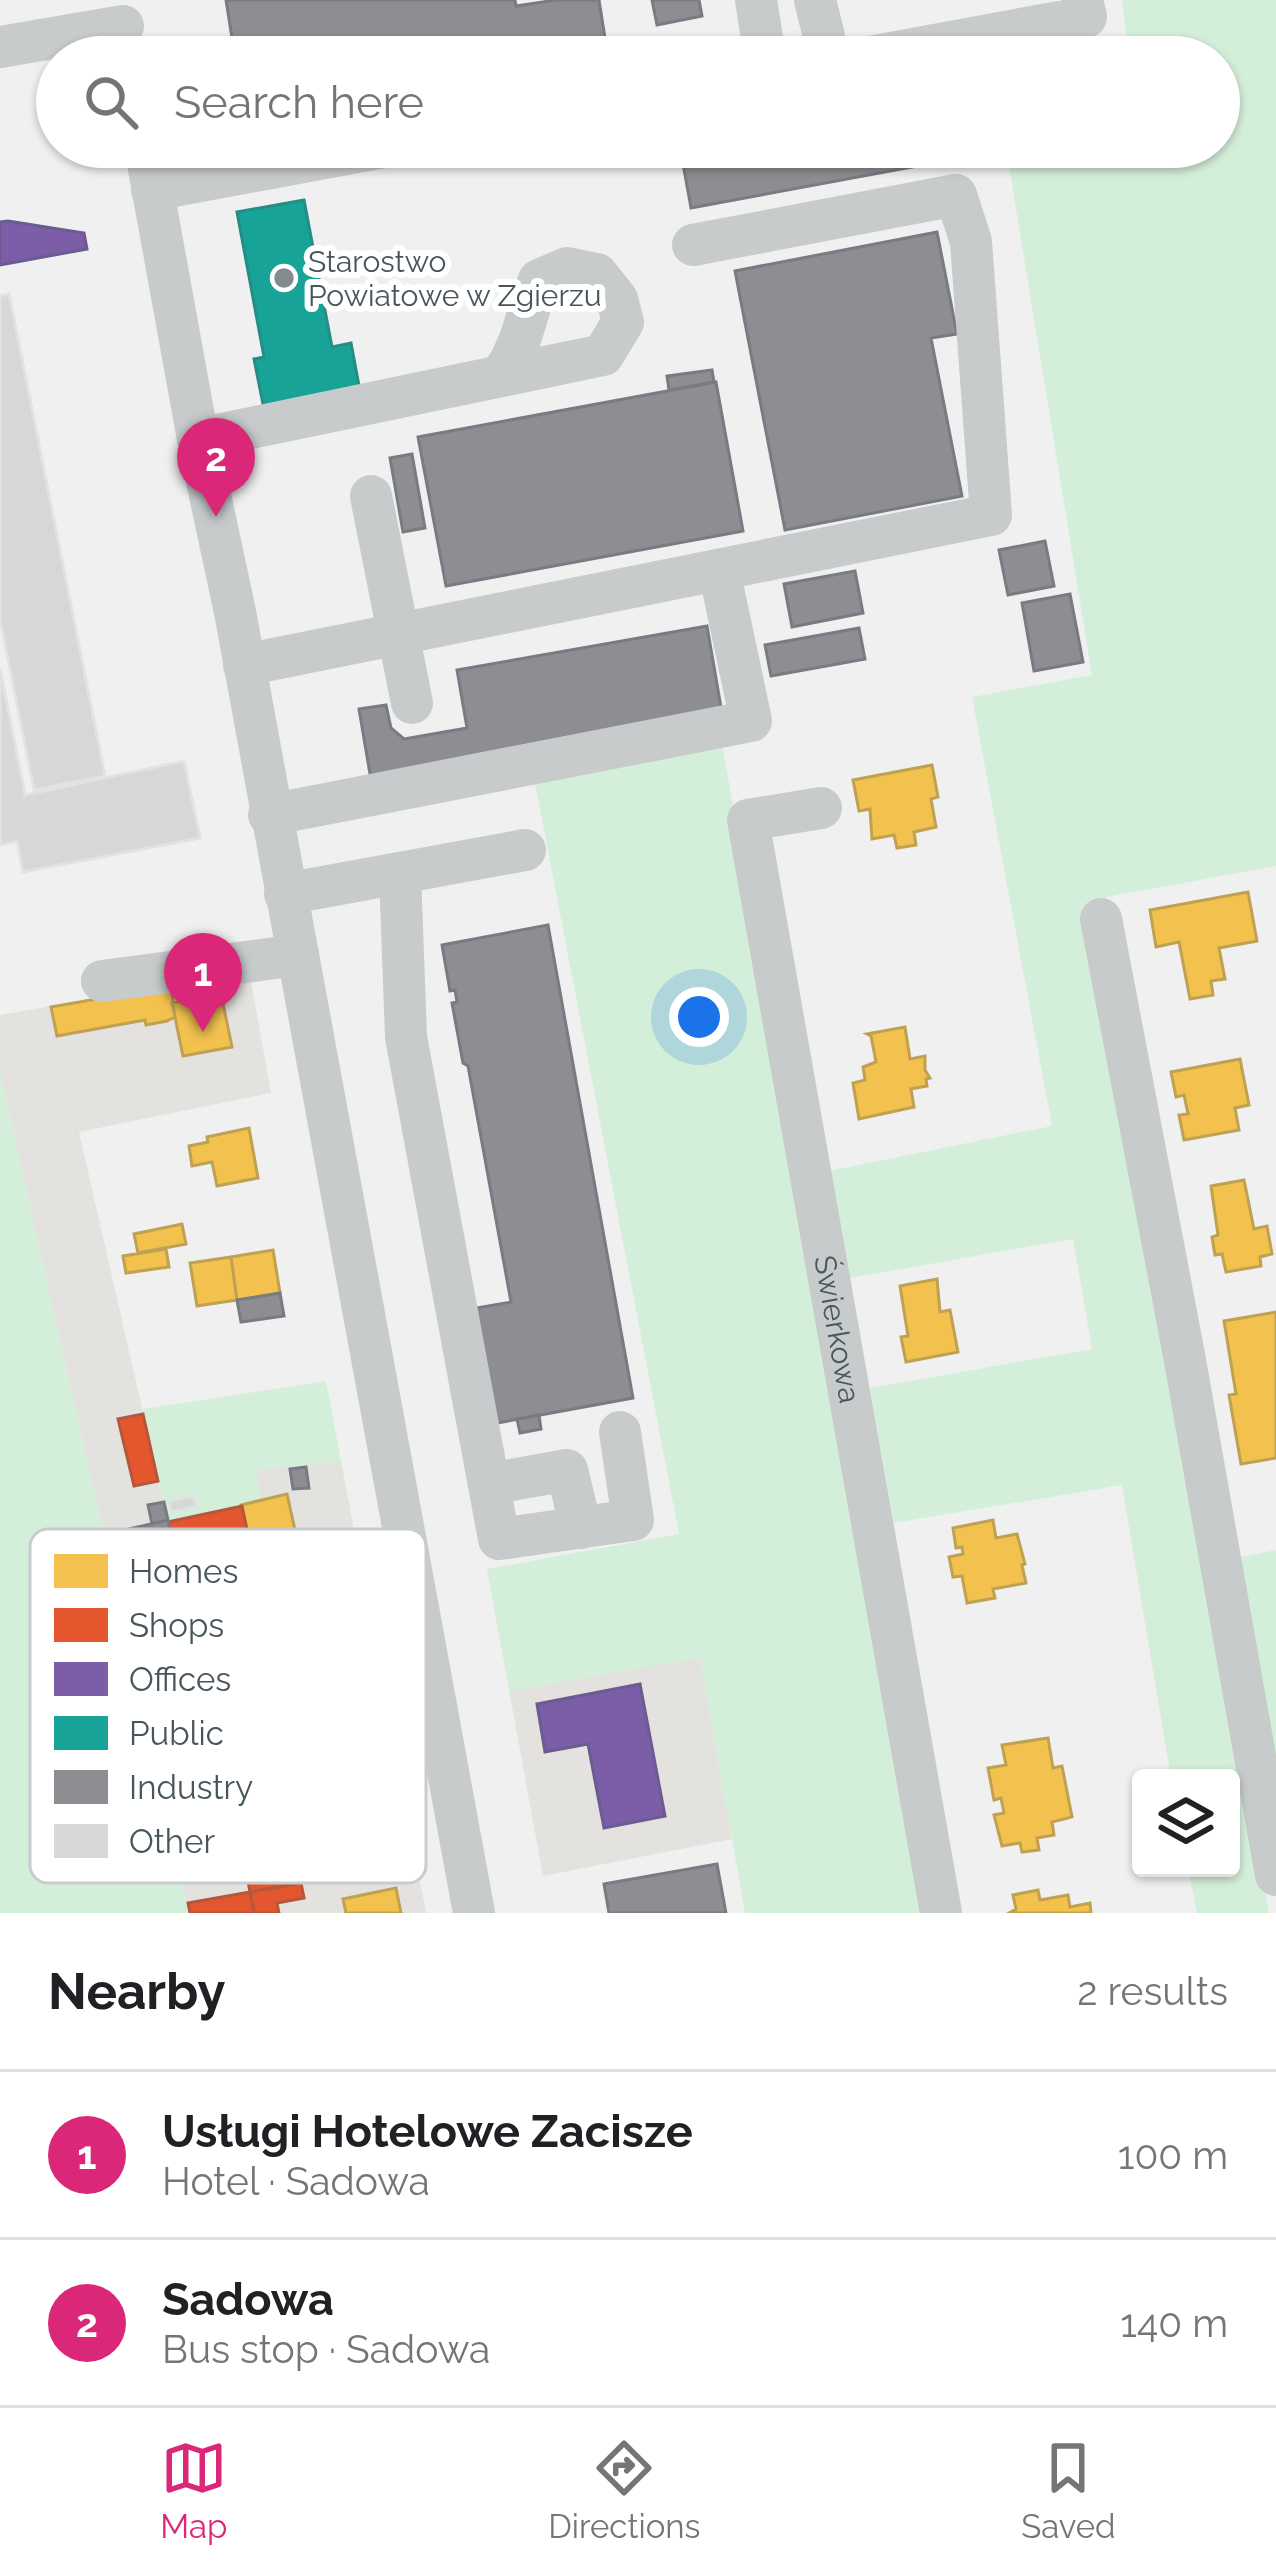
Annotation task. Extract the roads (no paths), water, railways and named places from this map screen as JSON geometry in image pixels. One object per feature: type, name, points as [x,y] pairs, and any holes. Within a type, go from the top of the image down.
[{"type":"street","points":[[756,0],[762,36]]},
{"type":"street","points":[[815,0],[824,36]]},
{"type":"street","points":[[983,36],[1086,17],[1082,0]]},
{"type":"street","points":[[71,36],[123,28]]},
{"type":"street","points":[[0,47],[36,41]]},
{"type":"street","points":[[148,168],[403,1529]]},
{"type":"street","points":[[152,190],[271,168]]},
{"type":"street","points":[[244,665],[991,515],[971,242],[956,195],[693,245]]},
{"type":"street","points":[[198,439],[502,375]]},
{"type":"street","points":[[371,496],[412,703]]},
{"type":"street","points":[[269,815],[751,721],[719,570]]},
{"type":"street","name":"Świerkowa","points":[[820,808],[748,820],[941,1913]]},
{"type":"street","points":[[285,894],[525,850]]},
{"type":"street","points":[[400,872],[406,1036],[499,1539],[633,1520],[620,1432]]},
{"type":"street","points":[[1101,920],[1276,1875]]},
{"type":"street","points":[[103,981],[298,955]]},
{"type":"street","points":[[489,1484],[567,1470],[581,1528]]},
{"type":"street","points":[[426,1652],[474,1913]]},
{"type":"place","name":"Starostwo Powiatowe w Zgierzu","points":[[284,278]]},
{"type":"place","name":"Sadowa","points":[[216,517]]},
{"type":"place","name":"Usługi Hotelowe Zacisze","points":[[203,1032]]}]
